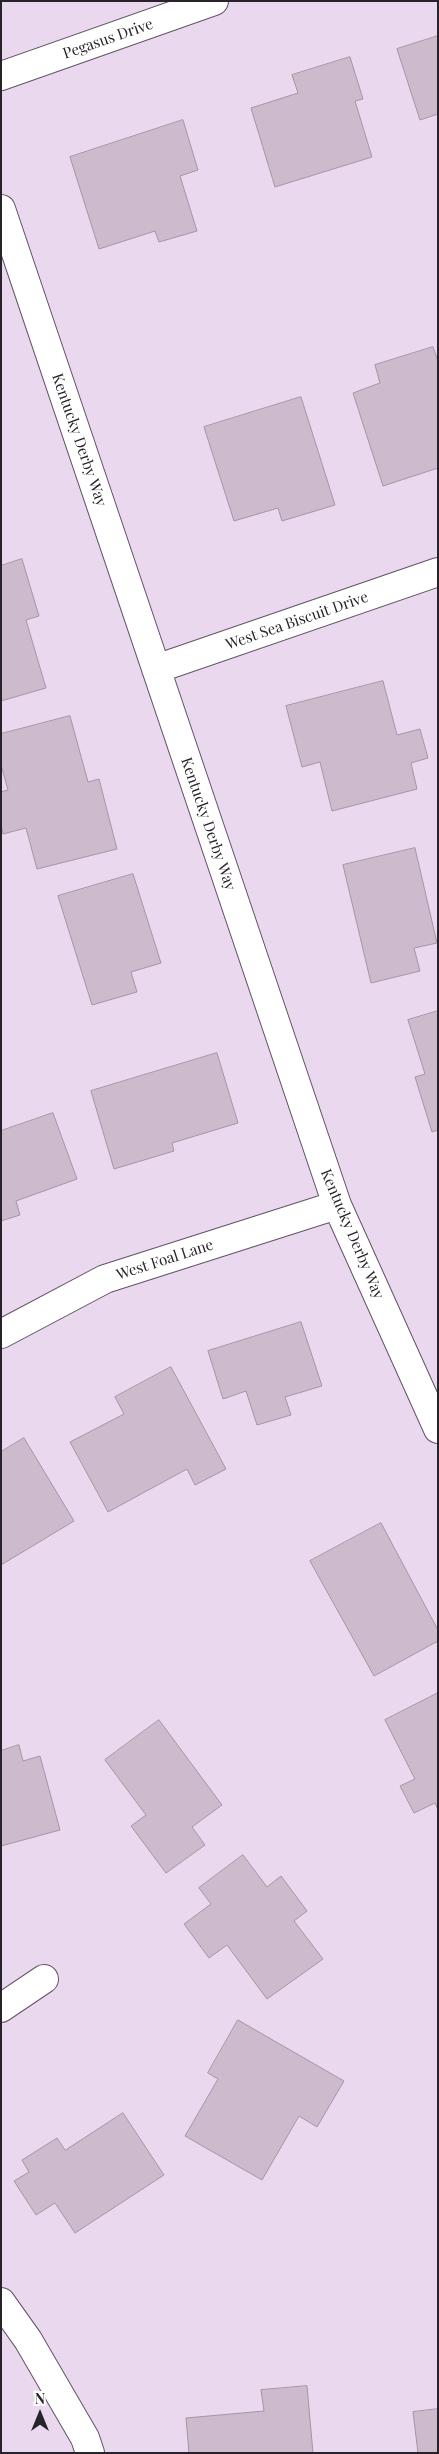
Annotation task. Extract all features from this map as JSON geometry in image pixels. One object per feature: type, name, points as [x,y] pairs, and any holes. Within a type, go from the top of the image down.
[{"type":"street","name":"Pegasus Drive","points":[[1,76],[214,1]]},
{"type":"street","name":"Kentucky Derby Way","points":[[1,209],[337,1205],[438,1429]]},
{"type":"street","name":"West Sea Biscuit Drive","points":[[156,669],[438,572]]},
{"type":"street","name":"West Foal Lane","points":[[1,1334],[105,1279],[337,1205]]},
{"type":"street","points":[[1,2008],[44,1979]]},
{"type":"street","points":[[1,2302],[28,2340],[85,2438],[90,2453]]},
{"type":"building","points":[[438,36],[438,114],[420,120],[397,49]]},
{"type":"building","points":[[350,57],[363,99],[355,101],[372,157],[275,187],[251,108],[298,93],[292,75]]},
{"type":"building","points":[[183,120],[198,170],[180,176],[197,231],[159,242],[155,231],[99,249],[70,157]]},
{"type":"building","points":[[433,347],[438,361],[438,468],[383,486],[353,393],[380,383],[375,365]]},
{"type":"building","points":[[301,397],[335,505],[282,521],[278,508],[234,521],[204,427]]},
{"type":"building","points":[[22,559],[39,616],[26,620],[46,688],[1,701],[1,566]]},
{"type":"building","points":[[383,681],[397,735],[420,729],[428,758],[411,763],[417,789],[332,811],[320,762],[302,767],[286,706]]},
{"type":"building","points":[[70,716],[88,782],[99,779],[117,849],[37,869],[26,828],[3,834],[1,825],[1,792],[8,790],[1,765],[1,734]]},
{"type":"building","points":[[415,848],[437,943],[414,948],[420,971],[371,983],[343,865]]},
{"type":"building","points":[[133,874],[161,963],[131,972],[137,992],[92,1005],[58,896]]},
{"type":"building","points":[[438,1011],[438,1130],[432,1132],[415,1077],[425,1074],[408,1020]]},
{"type":"building","points":[[217,1053],[238,1123],[172,1143],[174,1151],[114,1169],[91,1091]]},
{"type":"building","points":[[53,1113],[77,1179],[16,1201],[20,1215],[1,1221],[1,1131]]},
{"type":"building","points":[[301,1322],[322,1386],[285,1397],[291,1415],[257,1425],[246,1391],[223,1399],[208,1351]]},
{"type":"building","points":[[171,1367],[226,1469],[195,1485],[187,1469],[108,1512],[70,1442],[124,1414],[115,1397]]},
{"type":"building","points":[[24,1438],[74,1521],[1,1565],[1,1452]]},
{"type":"building","points":[[381,1523],[438,1630],[438,1641],[374,1676],[310,1561]]},
{"type":"building","points":[[438,1693],[438,1810],[435,1803],[414,1813],[400,1786],[415,1779],[385,1720]]},
{"type":"building","points":[[159,1720],[222,1805],[192,1827],[205,1845],[166,1873],[131,1826],[146,1815],[105,1760]]},
{"type":"building","points":[[19,1745],[23,1761],[40,1756],[60,1830],[1,1846],[1,1751]]},
{"type":"building","points":[[243,1855],[267,1887],[281,1876],[307,1911],[294,1921],[323,1959],[267,1999],[227,1945],[209,1958],[184,1924],[211,1904],[199,1888]]},
{"type":"building","points":[[238,2020],[344,2081],[317,2127],[299,2116],[262,2180],[185,2136],[218,2079],[208,2073]]},
{"type":"building","points":[[123,2113],[164,2175],[75,2233],[55,2203],[36,2215],[14,2181],[29,2172],[22,2160],[57,2138],[65,2150]]},
{"type":"building","points":[[307,2386],[313,2453],[189,2453],[186,2418],[264,2411],[261,2390]]},
{"type":"building","points":[[438,2409],[438,2453],[418,2453],[413,2412]]}]
